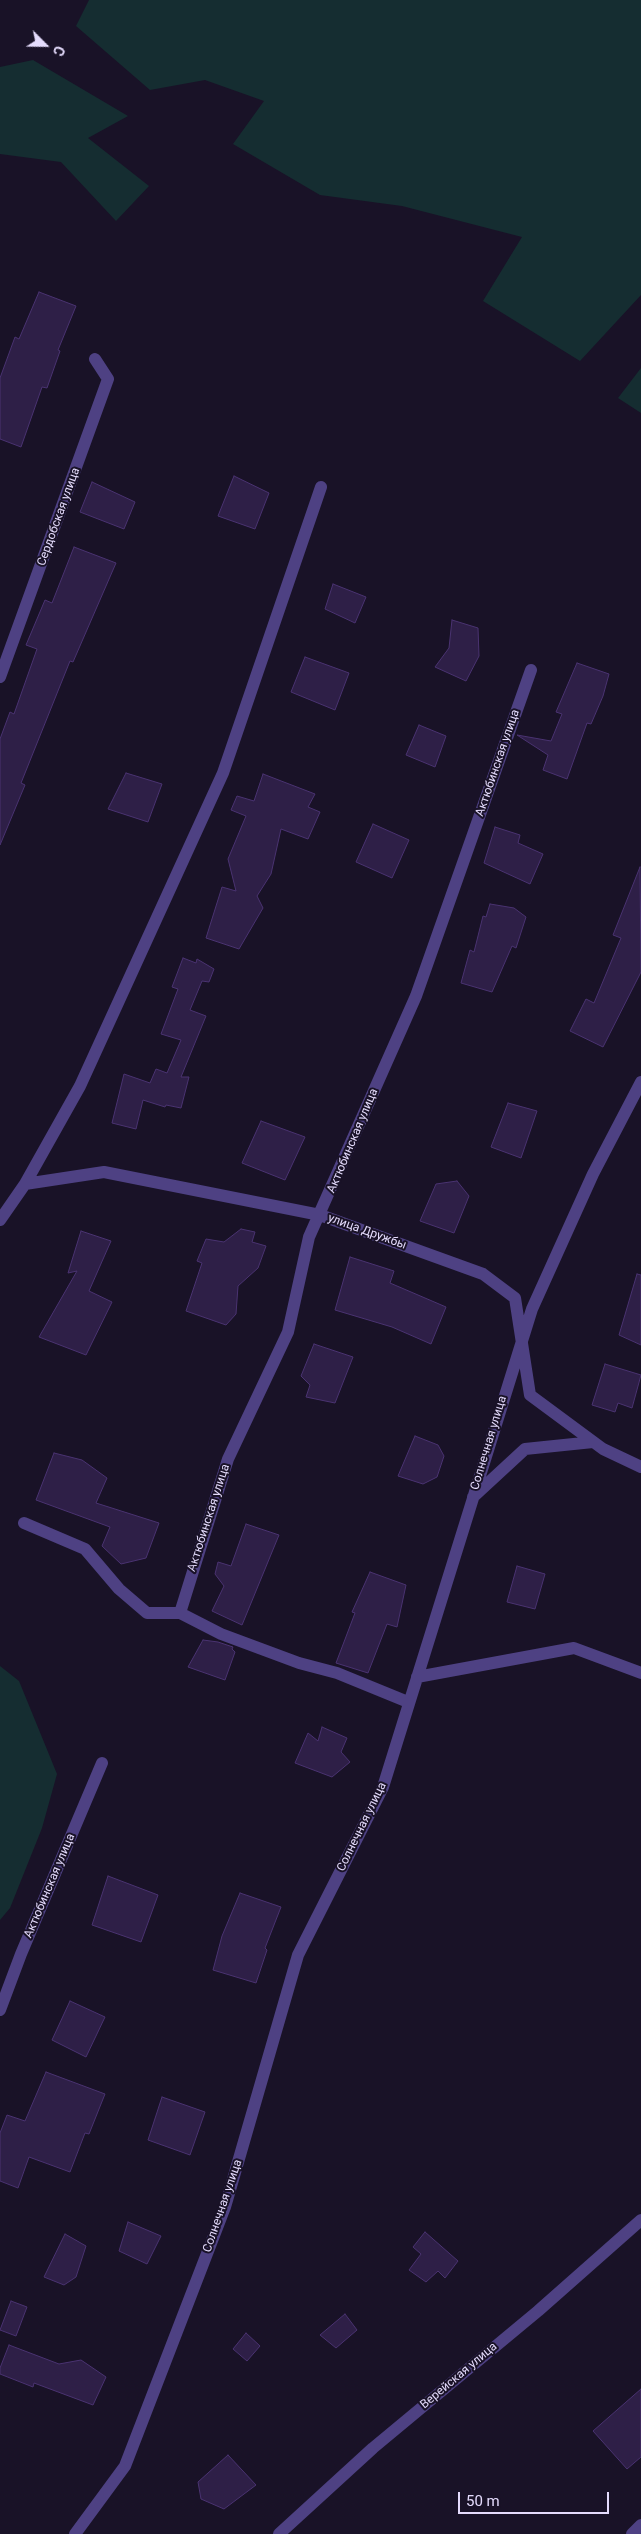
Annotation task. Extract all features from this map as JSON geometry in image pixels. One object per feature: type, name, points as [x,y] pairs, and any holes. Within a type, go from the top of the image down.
[{"type":"street","name":"Сердобская улица","points":[[0,677],[108,379],[95,359]]},
{"type":"street","points":[[0,1220],[25,1184],[80,1086],[223,773],[321,488]]},
{"type":"street","name":"Актюбинская улица","points":[[180,1613],[228,1459],[288,1332],[309,1237],[416,996],[531,670]]},
{"type":"street","name":"Солнечная улица","points":[[75,2534],[125,2466],[225,2207],[298,1955],[383,1787],[520,1340],[592,1174],[641,1082]]},
{"type":"street","name":"улица Дружбы","points":[[25,1184],[104,1172],[320,1215],[484,1274],[515,1298],[530,1395],[603,1449],[641,1467]]},
{"type":"street","points":[[472,1499],[525,1448],[593,1442]]},
{"type":"street","points":[[24,1524],[85,1549],[119,1589],[147,1613],[180,1613],[221,1634],[299,1663],[337,1674],[408,1702]]},
{"type":"street","points":[[417,1677],[574,1648],[641,1673]]},
{"type":"street","name":"Актюбинская улица","points":[[0,2010],[21,1954],[102,1763]]},
{"type":"street","name":"Верейская улица","points":[[278,2534],[373,2448],[538,2311],[641,2220]]},
{"type":"street","points":[[632,2534],[641,2526]]},
{"type":"green space","points":[[89,0],[641,0],[641,295],[580,361],[483,301],[522,237],[402,206],[320,195],[233,144],[264,101],[205,80],[150,90],[76,26]]},
{"type":"green space","points":[[33,60],[128,116],[88,138],[149,186],[116,221],[61,162],[0,154],[0,67]]},
{"type":"green space","points":[[641,368],[641,413],[618,398]]},
{"type":"green space","points":[[0,1666],[19,1681],[57,1774],[42,1828],[10,1908],[0,1920]]},
{"type":"building","points":[[39,292],[76,306],[58,350],[60,351],[47,388],[42,387],[21,447],[0,439],[0,378],[15,337],[19,339]]},
{"type":"building","points":[[234,476],[269,493],[255,529],[218,516]]},
{"type":"building","points":[[92,482],[135,502],[124,529],[80,512]]},
{"type":"building","points":[[74,547],[116,563],[73,662],[70,661],[21,783],[25,785],[0,845],[0,739],[10,712],[14,714],[37,649],[26,645],[45,600],[52,603]]},
{"type":"building","points":[[333,584],[366,597],[355,623],[325,609]]},
{"type":"building","points":[[452,620],[478,628],[479,656],[466,681],[435,667],[449,648]]},
{"type":"building","points":[[305,657],[349,673],[335,710],[291,692]]},
{"type":"building","points":[[577,663],[609,674],[603,696],[591,724],[587,723],[567,779],[543,770],[548,755],[517,735],[551,741],[562,714],[556,712]]},
{"type":"building","points":[[419,725],[446,736],[435,767],[406,755]]},
{"type":"building","points":[[126,773],[162,784],[148,822],[108,809]]},
{"type":"building","points":[[263,774],[315,794],[308,807],[320,812],[308,839],[281,829],[271,874],[257,896],[263,908],[239,949],[206,938],[222,887],[236,891],[228,859],[246,816],[231,810],[237,796],[254,801]]},
{"type":"building","points":[[373,824],[409,840],[392,878],[356,862]]},
{"type":"building","points":[[495,827],[520,835],[518,843],[543,854],[530,884],[484,863]]},
{"type":"building","points":[[640,867],[641,972],[603,1047],[570,1031],[586,999],[594,1003],[621,938],[613,935]]},
{"type":"building","points":[[490,904],[514,908],[526,917],[516,948],[512,946],[492,992],[461,983],[470,950],[474,952],[483,916],[486,917]]},
{"type":"building","points":[[183,958],[196,963],[197,959],[214,969],[209,982],[202,981],[190,1010],[206,1016],[181,1077],[189,1077],[181,1108],[166,1105],[165,1107],[143,1100],[136,1129],[112,1123],[124,1074],[150,1083],[156,1069],[167,1073],[181,1040],[161,1034],[178,989],[172,987]]},
{"type":"building","points":[[508,1103],[537,1111],[521,1158],[491,1147]]},
{"type":"building","points":[[261,1121],[305,1137],[285,1180],[242,1163]]},
{"type":"building","points":[[457,1181],[469,1196],[454,1233],[420,1221],[436,1184]]},
{"type":"building","points":[[241,1229],[255,1232],[252,1242],[266,1246],[258,1268],[238,1286],[236,1314],[226,1325],[186,1311],[202,1263],[197,1261],[206,1239],[224,1242]]},
{"type":"building","points":[[81,1231],[111,1241],[89,1291],[112,1302],[86,1355],[39,1337],[77,1271],[68,1273]]},
{"type":"building","points":[[350,1257],[394,1271],[390,1283],[446,1307],[431,1344],[392,1327],[335,1310]]},
{"type":"building","points":[[637,1274],[641,1275],[641,1345],[619,1335]]},
{"type":"building","points":[[314,1344],[353,1357],[335,1403],[306,1397],[310,1385],[301,1376]]},
{"type":"building","points":[[605,1364],[641,1375],[632,1408],[618,1403],[615,1412],[592,1405]]},
{"type":"building","points":[[415,1436],[438,1445],[444,1456],[437,1477],[423,1484],[398,1476]]},
{"type":"building","points":[[54,1453],[82,1460],[107,1478],[96,1503],[159,1523],[146,1558],[121,1564],[102,1546],[110,1527],[36,1500]]},
{"type":"building","points":[[246,1524],[279,1535],[242,1625],[212,1611],[224,1586],[215,1574],[218,1562],[231,1566]]},
{"type":"building","points":[[517,1566],[545,1574],[535,1609],[507,1602]]},
{"type":"building","points":[[370,1572],[406,1585],[397,1627],[387,1624],[368,1673],[336,1663],[355,1613],[352,1612]]},
{"type":"building","points":[[203,1640],[233,1647],[232,1649],[235,1652],[225,1680],[188,1667]]},
{"type":"building","points":[[322,1727],[347,1738],[341,1752],[350,1762],[332,1777],[295,1763],[308,1733],[318,1741]]},
{"type":"building","points":[[108,1876],[158,1895],[141,1942],[92,1925]]},
{"type":"building","points":[[240,1893],[281,1907],[265,1948],[267,1950],[256,1983],[213,1970],[222,1936]]},
{"type":"building","points":[[70,2001],[105,2017],[86,2057],[52,2040]]},
{"type":"building","points":[[46,2072],[105,2094],[89,2134],[85,2133],[70,2172],[29,2157],[18,2188],[0,2181],[0,2133],[7,2115],[25,2121]]},
{"type":"building","points":[[162,2097],[205,2112],[190,2155],[148,2140]]},
{"type":"building","points":[[128,2222],[161,2236],[147,2264],[119,2251]]},
{"type":"building","points":[[425,2232],[458,2261],[445,2278],[438,2271],[426,2282],[409,2270],[421,2254],[413,2247]]},
{"type":"building","points":[[65,2234],[86,2246],[76,2277],[64,2285],[44,2277]]},
{"type":"building","points":[[11,2301],[27,2307],[16,2336],[0,2330]]},
{"type":"building","points":[[345,2314],[357,2330],[336,2348],[320,2335]]},
{"type":"building","points":[[246,2333],[260,2346],[247,2361],[233,2349]]},
{"type":"building","points":[[9,2345],[59,2364],[81,2360],[106,2377],[93,2405],[34,2383],[33,2387],[0,2374],[0,2368]]},
{"type":"building","points":[[641,2389],[641,2457],[627,2469],[593,2431]]},
{"type":"building","points":[[228,2455],[256,2485],[224,2509],[201,2499],[198,2482]]}]
